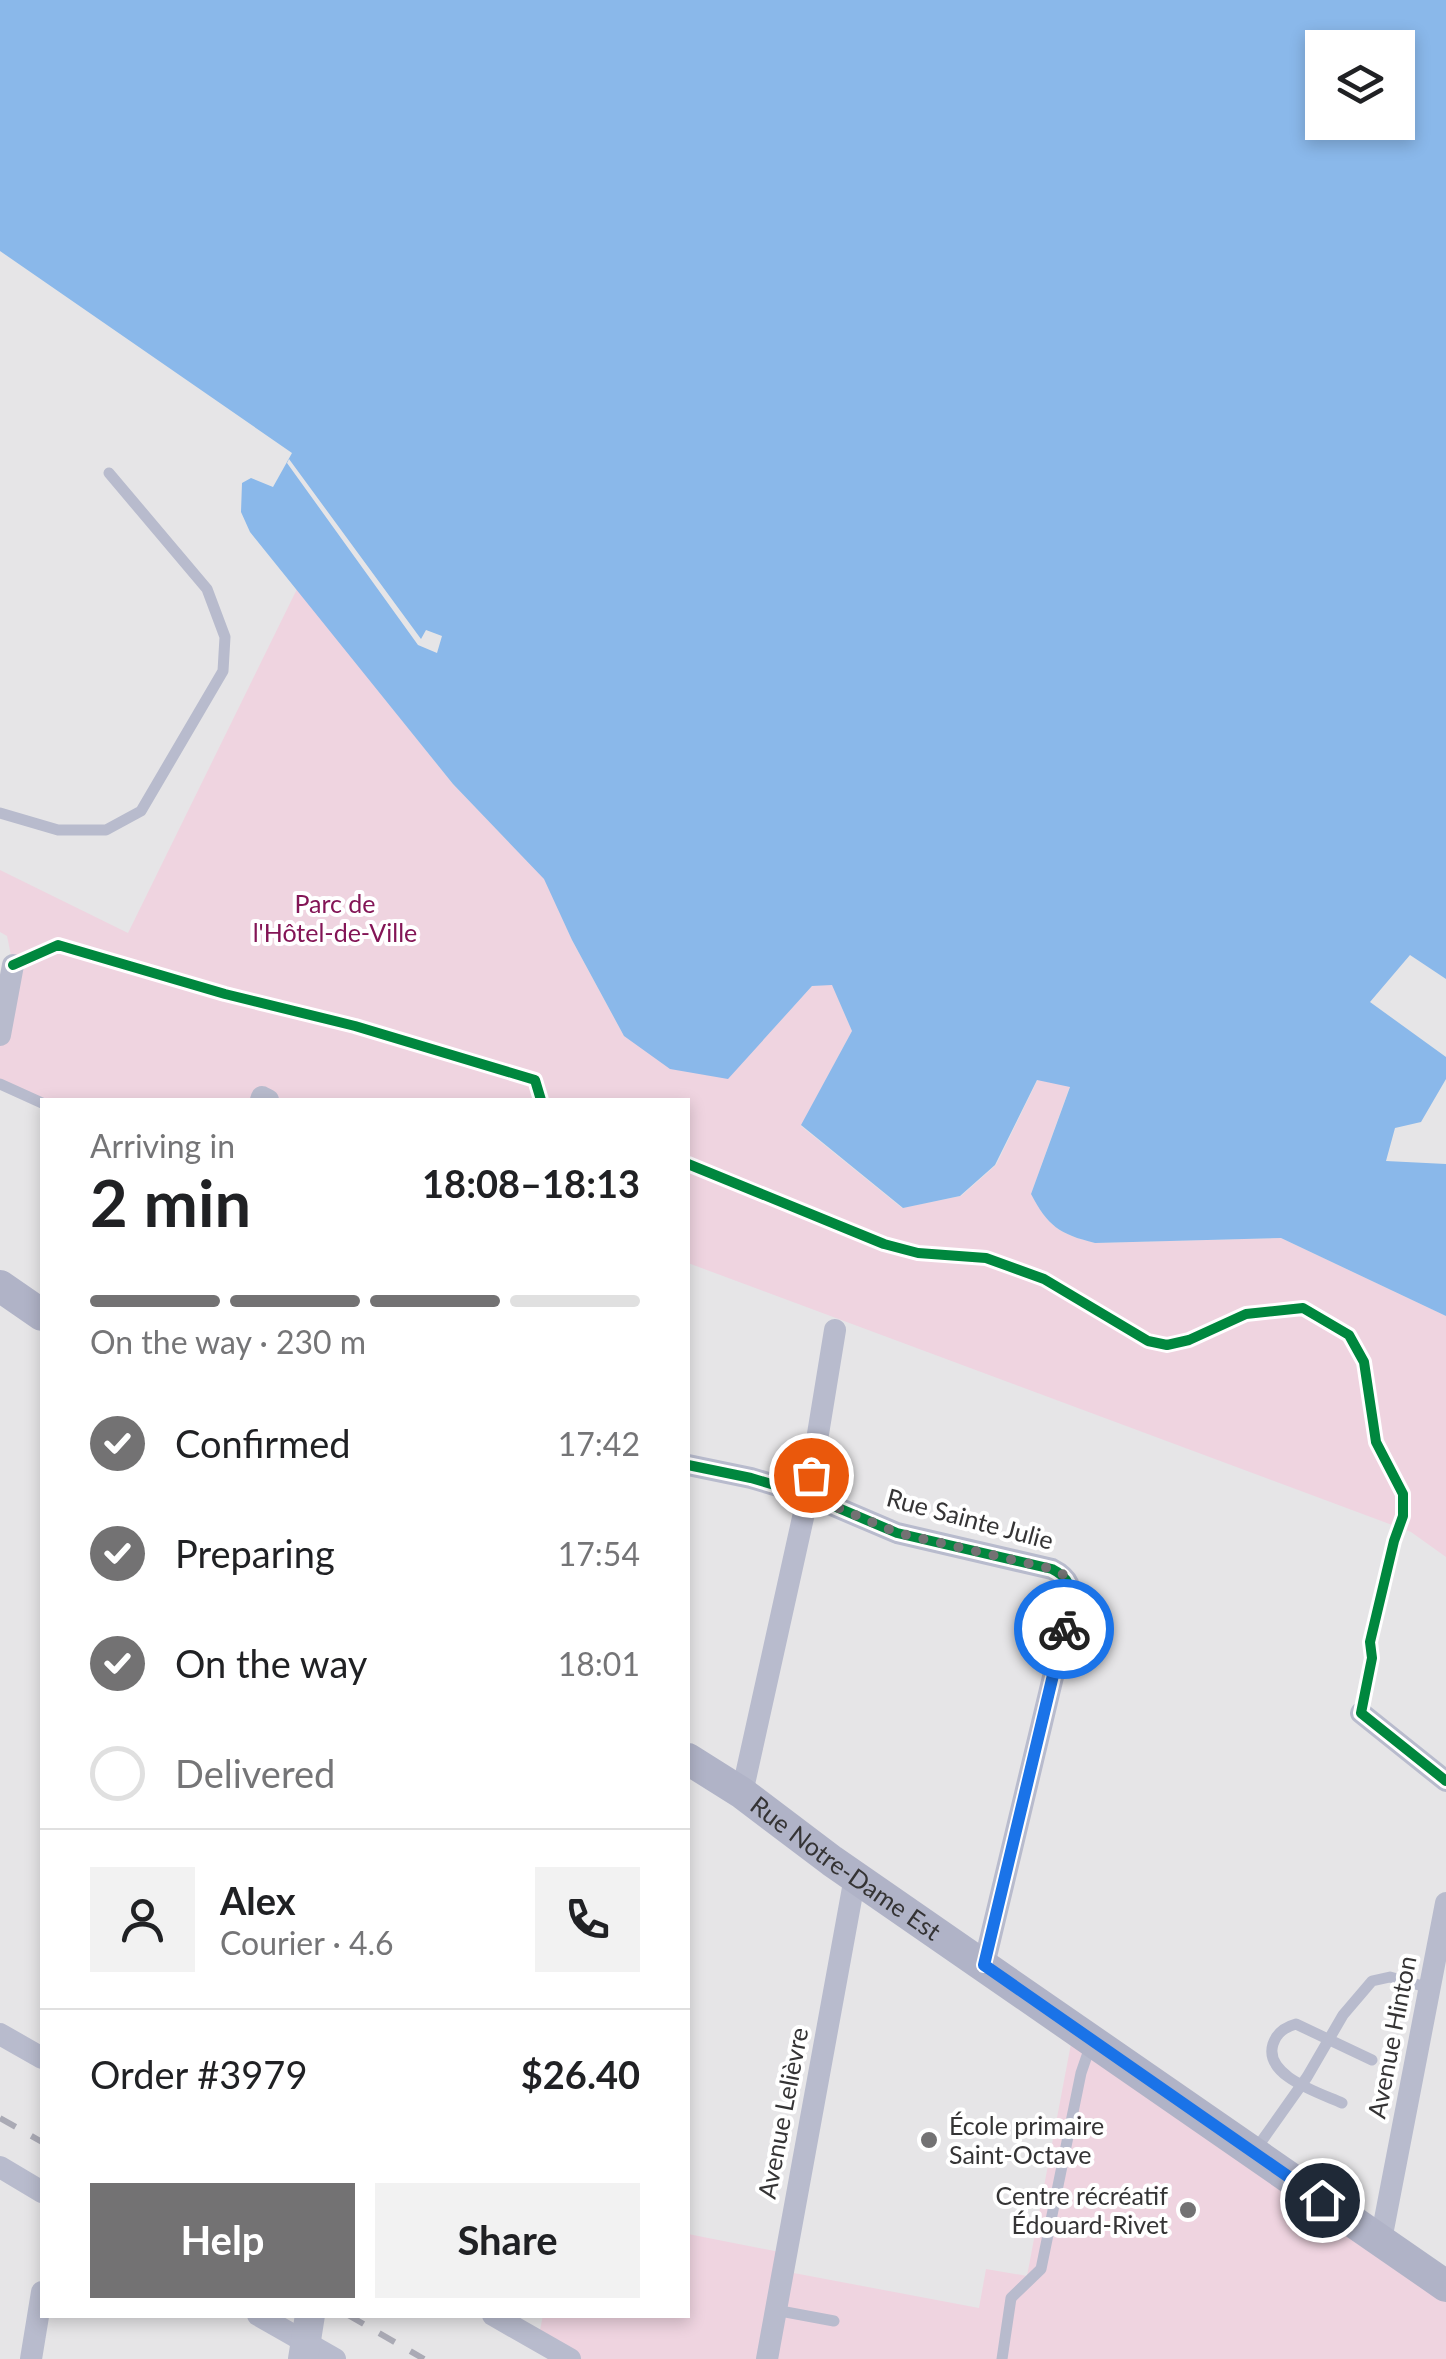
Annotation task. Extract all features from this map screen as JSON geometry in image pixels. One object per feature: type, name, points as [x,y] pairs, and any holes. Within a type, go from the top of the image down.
[{"type":"main road","points":[[0,1286],[40,1315]]},
{"type":"main road","name":"Rue Notre-Dame Est","points":[[690,1760],[1446,2286]]},
{"type":"street","points":[[0,1035],[13,965]]},
{"type":"street","points":[[742,1794],[808,1495],[835,1330]]},
{"type":"street","name":"Rue Sainte Julie","points":[[690,1465],[808,1495],[898,1533],[1052,1569],[1066,1576],[1071,1589],[1070,1606],[984,1965]]},
{"type":"street","points":[[1361,1713],[1446,1782]]},
{"type":"street","name":"Avenue Lelièvre","points":[[766,2359],[856,1877]]},
{"type":"street","name":"Avenue Hinton","points":[[1381,2240],[1446,1903]]},
{"type":"street","points":[[0,2034],[40,2057]]},
{"type":"street","points":[[0,2167],[40,2191]]},
{"type":"street","points":[[30,2359],[40,2303]]},
{"type":"street","points":[[264,2318],[306,2338],[334,2359]]},
{"type":"street","points":[[498,2318],[570,2359]]},
{"type":"street","points":[[538,2340],[542,2318]]},
{"type":"lane","points":[[0,813],[58,830],[106,830],[140,811],[222,672],[225,637],[207,590],[109,473]]},
{"type":"lane","points":[[0,1084],[40,1102]]},
{"type":"lane","points":[[1254,2152],[1302,2084],[1344,2014],[1372,1981],[1390,1977],[1430,1988]]},
{"type":"lane","points":[[1342,2103],[1280,2071],[1272,2056],[1274,2039],[1284,2028],[1296,2024],[1372,2060]]},
{"type":"lane","points":[[1002,2359],[1011,2298],[1041,2270],[1080,2074],[1092,2040]]},
{"type":"lane","points":[[776,2310],[834,2320]]},
{"type":"green space","name":"Parc de l'Hôtel-de-Ville","points":[[297,589],[453,784],[545,879],[572,940],[624,1036],[728,1078],[812,986],[832,984],[852,1031],[801,1126],[902,1208],[961,1196],[996,1165],[1038,1079],[1070,1086],[1031,1194],[1043,1214],[1063,1232],[1095,1243],[1281,1238],[1446,1316],[1446,1557],[1411,1532],[690,1264],[690,1098],[40,1099],[0,1084],[0,1035],[13,965],[7,936],[0,932],[0,870],[128,933]]},
{"type":"green space","name":"Centre récréatif Édouard-Rivet","points":[[1074,2028],[1446,2286],[1446,2359],[570,2359],[538,2340],[542,2318],[690,2318],[690,2234],[785,2253],[783,2271],[979,2308],[986,2269],[1027,2276]]},
{"type":"water","points":[[0,0],[1446,0],[1446,979],[1410,955],[1370,1002],[1446,1057],[1446,1079],[1421,1122],[1395,1128],[1386,1161],[1446,1164],[1446,1316],[1281,1238],[1095,1243],[1063,1232],[1043,1214],[1031,1194],[1070,1087],[1037,1080],[995,1165],[960,1196],[903,1208],[801,1125],[852,1031],[832,985],[812,986],[728,1079],[670,1069],[624,1036],[544,879],[453,784],[250,532],[241,512],[242,483],[251,478],[273,487],[292,453],[0,251]]},
{"type":"pier","points":[[289,459],[421,639],[426,630],[442,636],[437,653],[418,645],[287,463]]},
{"type":"railway","points":[[0,2118],[40,2141]]},
{"type":"railway","points":[[353,2318],[424,2359]]},
{"type":"cycle path","points":[[13,965],[58,945],[535,1080],[540,1098]]},
{"type":"cycle path","points":[[690,1165],[884,1244],[918,1253],[986,1258],[1044,1279],[1148,1341],[1167,1345],[1189,1340],[1246,1314],[1303,1308],[1349,1335],[1364,1362],[1376,1442],[1403,1494],[1403,1516],[1370,1642],[1372,1658],[1361,1713],[1446,1781]]},
{"type":"cycle path","points":[[690,1465],[808,1495],[897,1533],[1052,1569],[1066,1580],[1070,1606],[984,1965]]},
{"type":"way so far","points":[[811,1475],[808,1495],[898,1533],[1052,1569],[1066,1576],[1071,1589],[1064,1629]]},
{"type":"place","name":"École primaire Saint-Octave","points":[[929,2140]]},
{"type":"place","name":"Centre récréatif Édouard-Rivet","points":[[1188,2210]]},
{"type":"route","points":[[1064,1629],[984,1965],[1322,2200]]}]
